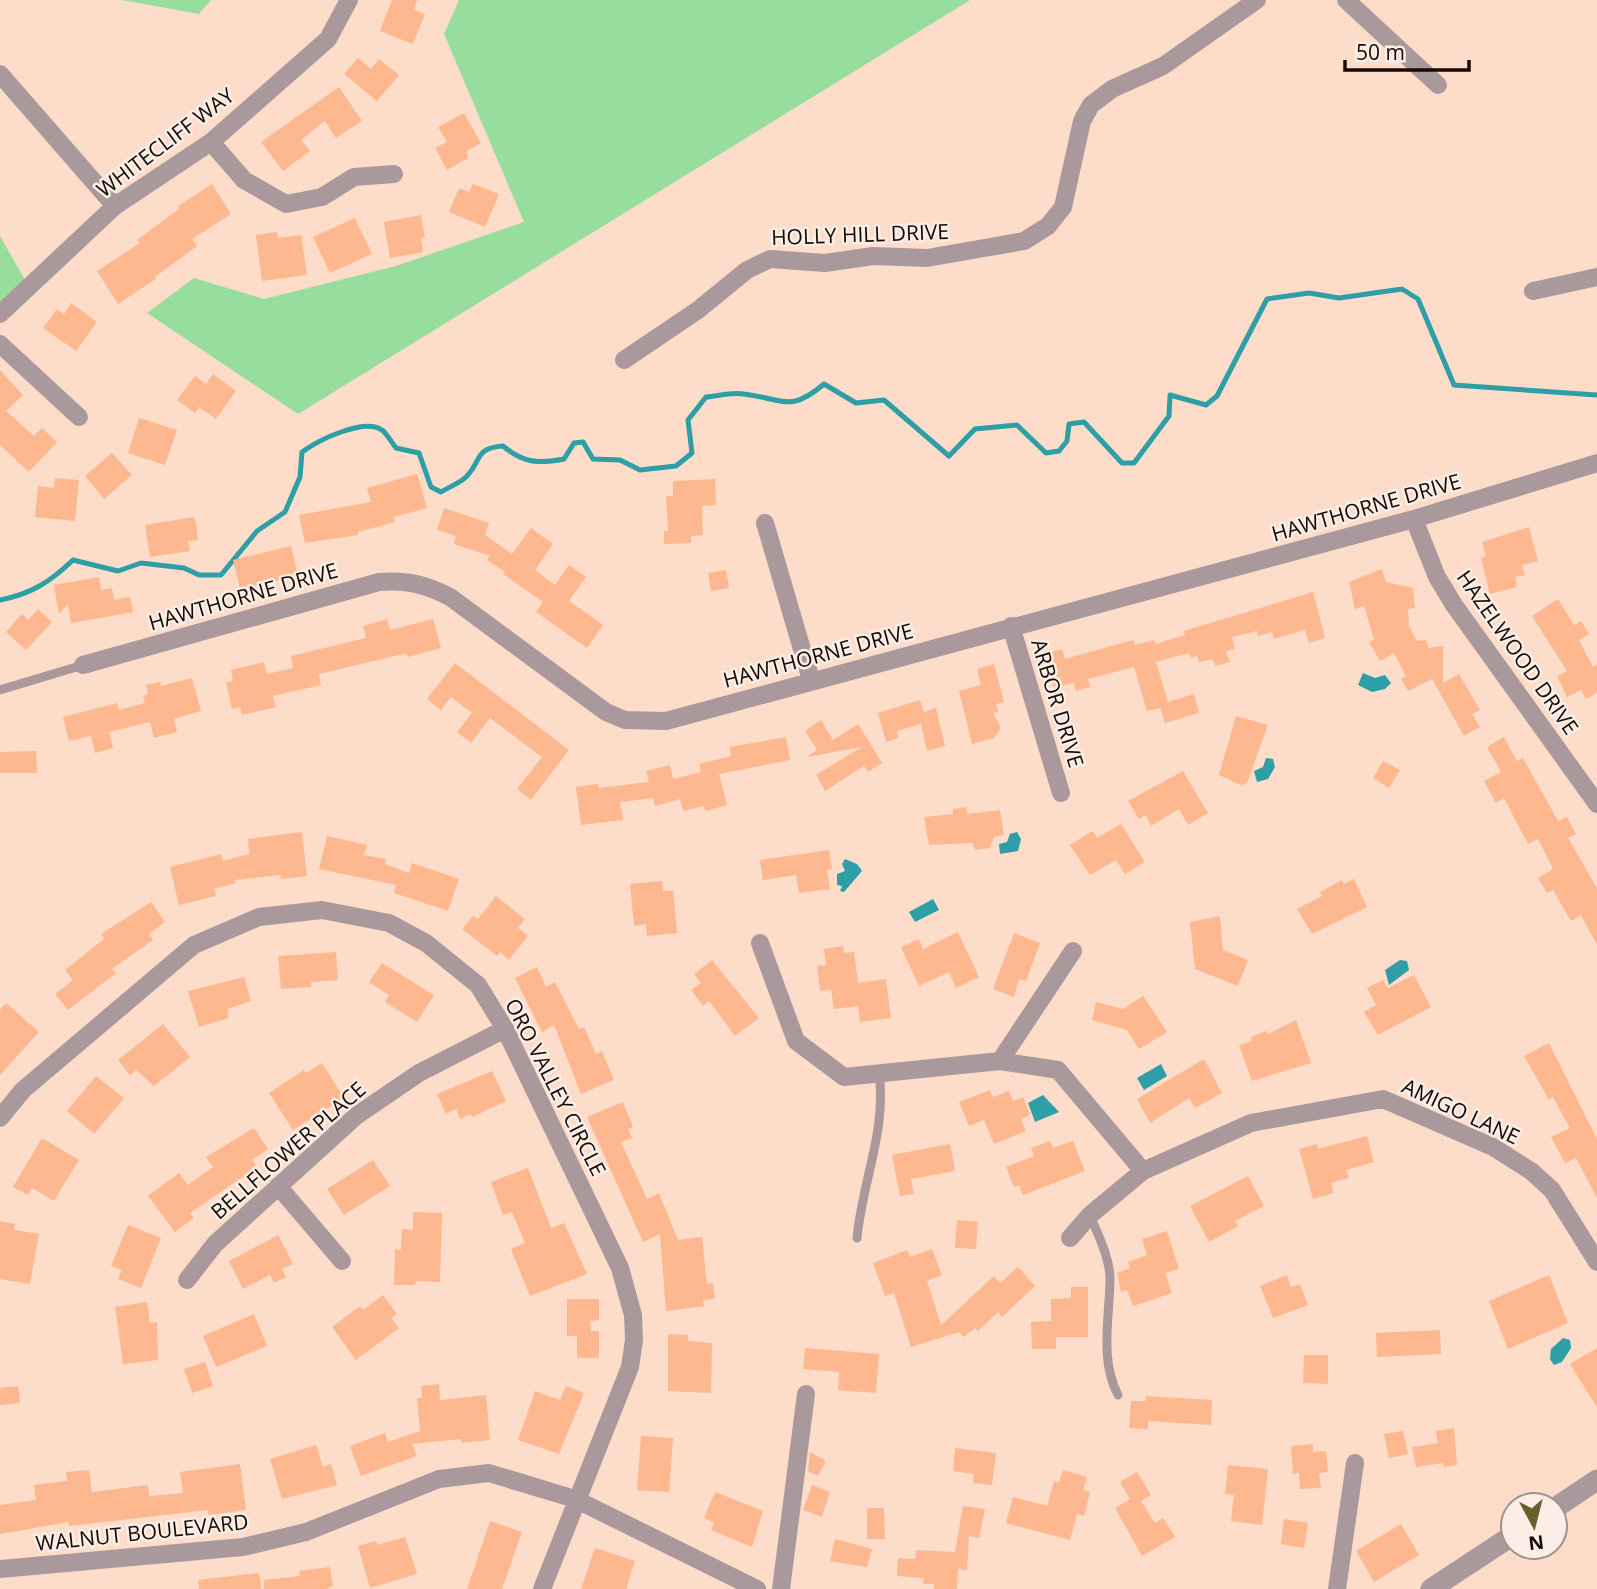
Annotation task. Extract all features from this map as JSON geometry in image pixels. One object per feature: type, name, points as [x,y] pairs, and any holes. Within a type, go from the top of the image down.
[{"type":"street","name":"WHITECLIFF WAY","points":[[0,314],[116,206],[211,142],[328,39],[349,0]]},
{"type":"street","name":"HOLLY HILL DRIVE","points":[[624,360],[698,310],[747,270],[770,259],[825,263],[873,256],[927,258],[1024,241],[1048,226],[1063,207],[1082,121],[1091,105],[1112,89],[1163,66],[1257,0]]},
{"type":"street","points":[[1346,0],[1438,85]]},
{"type":"street","points":[[0,74],[116,206]]},
{"type":"street","points":[[211,142],[244,180],[286,204],[321,197],[354,177],[394,174]]},
{"type":"street","points":[[1532,291],[1597,277]]},
{"type":"street","points":[[0,344],[79,417]]},
{"type":"street","name":"HAWTHORNE DRIVE","points":[[83,665],[354,589],[404,580],[425,584],[450,597],[606,712],[625,720],[666,721],[1414,519],[1597,463]]},
{"type":"street","name":"HAZELWOOD DRIVE","points":[[1414,519],[1437,577],[1454,605],[1597,804]]},
{"type":"street","points":[[765,523],[811,680]]},
{"type":"street","name":"ARBOR DRIVE","points":[[1011,626],[1061,793]]},
{"type":"street","name":"ORO VALLEY CIRCLE","points":[[0,1118],[23,1090],[194,945],[259,917],[322,910],[389,923],[426,943],[478,985],[505,1029],[620,1268],[633,1315],[634,1340],[630,1367],[575,1499],[542,1589]]},
{"type":"street","points":[[760,943],[796,1041],[844,1077],[1000,1061],[1058,1070],[1143,1171]]},
{"type":"street","points":[[1000,1061],[1073,951]]},
{"type":"street","name":"BELLFLOWER PLACE","points":[[187,1279],[215,1244],[367,1109],[419,1073],[505,1029]]},
{"type":"street","name":"AMIGO LANE","points":[[1070,1238],[1090,1215],[1143,1171],[1251,1122],[1383,1099],[1493,1147],[1531,1171],[1552,1190],[1597,1262]]},
{"type":"street","points":[[278,1186],[342,1261]]},
{"type":"street","points":[[781,1589],[806,1394]]},
{"type":"street","points":[[1337,1589],[1355,1463]]},
{"type":"street","name":"WALNUT BOULEVARD","points":[[0,1569],[243,1547],[306,1532],[439,1479],[489,1473],[575,1499],[758,1589]]},
{"type":"street","points":[[1569,1498],[1597,1480]]},
{"type":"street","points":[[1431,1589],[1499,1544]]},
{"type":"lane","points":[[0,690],[83,665]]},
{"type":"lane","points":[[857,1238],[860,1206],[880,1126],[882,1099],[879,1073]]},
{"type":"lane","points":[[1090,1215],[1109,1267],[1107,1343],[1111,1375],[1118,1395]]},
{"type":"green space","points":[[122,0],[211,0],[199,14]]},
{"type":"green space","points":[[459,0],[970,0],[298,414],[147,313],[194,278],[264,299],[396,266],[524,222],[444,34]]},
{"type":"green space","points":[[0,236],[29,287],[0,314]]},
{"type":"water","points":[[1363,673],[1375,678],[1385,675],[1391,683],[1385,689],[1372,692],[1358,685]]},
{"type":"water","points":[[1266,758],[1273,759],[1275,767],[1268,779],[1257,782],[1254,771],[1263,767]]},
{"type":"water","points":[[1017,832],[1021,839],[1018,851],[1000,854],[999,844],[1007,842],[1010,834]]},
{"type":"water","points":[[845,859],[857,864],[862,871],[844,892],[840,891],[842,886],[837,885],[837,874],[845,871],[842,864]]},
{"type":"water","points":[[933,899],[939,910],[915,922],[909,912]]},
{"type":"water","points":[[1400,960],[1407,961],[1409,970],[1389,985],[1385,970]]},
{"type":"water","points":[[1161,1064],[1167,1076],[1144,1090],[1137,1078]]},
{"type":"water","points":[[1043,1095],[1059,1112],[1035,1122],[1028,1103]]},
{"type":"water","points":[[1563,1338],[1570,1340],[1571,1348],[1562,1362],[1554,1365],[1550,1359],[1551,1349]]},
{"type":"building","points":[[392,0],[417,0],[414,10],[425,14],[413,44],[380,31]]},
{"type":"building","points":[[358,58],[371,69],[379,59],[399,75],[377,101],[344,74]]},
{"type":"building","points":[[339,87],[362,121],[336,138],[325,121],[301,140],[310,151],[283,171],[261,142]]},
{"type":"building","points":[[464,113],[481,143],[467,151],[468,158],[447,170],[435,148],[447,142],[438,127]]},
{"type":"building","points":[[212,184],[231,214],[192,239],[197,246],[155,277],[156,279],[118,304],[97,271],[140,243],[137,240],[180,208],[178,206]]},
{"type":"building","points":[[473,184],[499,194],[485,227],[449,212],[459,188],[469,192]]},
{"type":"building","points":[[421,215],[425,237],[421,238],[423,252],[390,258],[384,222]]},
{"type":"building","points":[[355,218],[372,254],[330,273],[313,237]]},
{"type":"building","points":[[277,232],[278,238],[301,235],[307,275],[262,281],[256,235]]},
{"type":"building","points":[[71,303],[97,322],[76,351],[43,328],[57,309],[64,314]]},
{"type":"building","points":[[0,370],[23,395],[6,411],[34,436],[42,428],[57,442],[29,472],[0,445]]},
{"type":"building","points":[[213,374],[236,391],[216,419],[199,407],[195,413],[177,400],[195,376],[206,384]]},
{"type":"building","points":[[139,418],[177,430],[165,465],[128,453]]},
{"type":"building","points":[[112,453],[132,475],[104,499],[85,476]]},
{"type":"building","points":[[417,474],[427,508],[394,517],[395,522],[358,532],[358,535],[305,543],[299,515],[371,502],[367,488]]},
{"type":"building","points":[[55,478],[79,480],[75,521],[35,517],[38,486],[54,488]]},
{"type":"building","points":[[715,479],[716,505],[702,506],[703,535],[691,536],[691,543],[664,544],[664,531],[668,531],[666,496],[673,496],[673,481]]},
{"type":"building","points":[[444,508],[489,523],[485,535],[512,554],[531,528],[553,544],[535,570],[555,585],[569,565],[586,577],[569,601],[603,625],[587,648],[536,612],[543,602],[503,574],[505,572],[487,560],[490,556],[454,544],[456,536],[437,530]]},
{"type":"building","points":[[195,517],[198,540],[188,541],[190,551],[150,557],[145,525]]},
{"type":"building","points":[[1529,527],[1538,561],[1522,565],[1525,575],[1515,577],[1517,587],[1490,594],[1481,558],[1486,556],[1482,542]]},
{"type":"building","points":[[291,546],[298,576],[240,589],[233,560]]},
{"type":"building","points":[[1382,569],[1386,582],[1413,588],[1415,608],[1408,609],[1409,626],[1417,641],[1426,640],[1428,648],[1443,646],[1443,683],[1459,674],[1480,710],[1472,714],[1480,727],[1464,736],[1432,679],[1408,691],[1401,679],[1406,676],[1394,653],[1380,661],[1369,642],[1374,639],[1364,606],[1355,609],[1349,582]]},
{"type":"building","points":[[726,570],[729,588],[711,591],[708,573]]},
{"type":"building","points":[[99,577],[101,590],[112,588],[114,600],[130,597],[133,612],[71,623],[68,604],[59,614],[54,585]]},
{"type":"building","points":[[1313,592],[1325,638],[1309,643],[1305,630],[1274,639],[1272,632],[1258,636],[1257,631],[1232,637],[1235,649],[1226,651],[1230,662],[1215,666],[1213,659],[1199,662],[1197,656],[1191,658],[1189,653],[1156,662],[1168,702],[1194,694],[1199,713],[1165,723],[1160,708],[1147,711],[1134,667],[1088,679],[1090,687],[1076,691],[1074,683],[1054,688],[1044,654],[1062,649],[1065,659],[1133,640],[1135,645],[1154,640],[1156,644],[1185,635],[1184,631]]},
{"type":"building","points":[[1558,599],[1574,625],[1581,621],[1589,634],[1579,640],[1593,667],[1597,664],[1597,693],[1586,699],[1581,690],[1567,697],[1557,676],[1567,671],[1532,616]]},
{"type":"building","points":[[38,609],[52,622],[26,650],[6,632],[22,614],[28,620]]},
{"type":"building","points":[[387,619],[390,630],[433,619],[441,648],[408,657],[407,653],[319,674],[321,685],[273,696],[276,707],[242,715],[240,707],[232,709],[226,682],[233,681],[231,670],[264,662],[267,674],[293,668],[291,656],[366,638],[363,626]]},
{"type":"building","points":[[455,663],[569,750],[531,800],[517,789],[542,757],[490,718],[471,743],[457,732],[472,713],[451,697],[441,710],[427,699]]},
{"type":"building","points":[[994,664],[1004,702],[996,704],[998,712],[993,713],[1001,728],[994,738],[972,744],[959,691],[981,685],[977,669]]},
{"type":"building","points":[[192,678],[201,711],[174,719],[177,732],[154,738],[150,722],[109,732],[113,748],[95,753],[91,736],[69,741],[63,717],[117,703],[119,710],[145,703],[143,696],[148,694],[146,685],[160,682],[161,686]]},
{"type":"building","points":[[920,700],[924,712],[936,708],[945,746],[927,751],[921,724],[897,731],[898,738],[886,742],[878,713]]},
{"type":"building","points":[[1236,716],[1268,725],[1247,783],[1241,785],[1219,775]]},
{"type":"building","points":[[821,720],[833,740],[858,724],[882,763],[868,772],[864,766],[825,791],[816,775],[862,747],[807,757],[817,750],[805,731]]},
{"type":"building","points":[[786,737],[790,760],[719,774],[727,805],[705,811],[704,806],[683,811],[680,799],[655,806],[653,798],[620,802],[623,820],[581,825],[576,787],[598,784],[599,788],[649,782],[646,771],[670,765],[673,779],[701,772],[699,764],[731,756],[730,747]]},
{"type":"building","points":[[1504,737],[1517,761],[1523,758],[1558,821],[1567,817],[1576,834],[1568,838],[1597,888],[1597,945],[1581,915],[1571,921],[1553,890],[1547,893],[1538,878],[1553,869],[1538,839],[1528,844],[1504,798],[1496,803],[1484,781],[1501,772],[1487,747]]},
{"type":"building","points":[[36,751],[37,773],[0,773],[0,752]]},
{"type":"building","points":[[1383,761],[1400,770],[1389,788],[1373,778]]},
{"type":"building","points":[[1183,771],[1208,813],[1188,825],[1179,809],[1151,826],[1146,815],[1139,819],[1128,801]]},
{"type":"building","points":[[966,807],[968,814],[1000,810],[1004,835],[994,837],[990,848],[975,850],[972,843],[929,845],[924,817],[953,814],[953,809]]},
{"type":"building","points":[[1121,824],[1145,862],[1125,874],[1116,860],[1090,875],[1070,845],[1093,831],[1097,838]]},
{"type":"building","points":[[302,832],[307,876],[281,879],[280,875],[235,880],[236,883],[214,889],[216,896],[179,905],[170,867],[221,854],[223,861],[249,854],[248,839]]},
{"type":"building","points":[[327,836],[367,845],[364,855],[386,859],[385,864],[409,873],[412,863],[459,879],[448,911],[394,893],[396,885],[319,869]]},
{"type":"building","points":[[829,850],[832,869],[827,870],[830,889],[799,893],[796,875],[763,880],[760,860]]},
{"type":"building","points":[[1354,879],[1367,907],[1312,934],[1297,909],[1322,896],[1320,892],[1342,880],[1344,884]]},
{"type":"building","points":[[662,881],[663,891],[673,890],[677,933],[647,936],[646,924],[634,926],[630,884]]},
{"type":"building","points":[[496,896],[525,919],[518,928],[528,936],[509,960],[500,952],[497,956],[462,929],[473,916],[478,919]]},
{"type":"building","points":[[151,902],[165,922],[149,934],[153,940],[112,969],[116,973],[68,1010],[55,994],[73,980],[65,970],[104,939],[101,934]]},
{"type":"building","points":[[1220,916],[1223,950],[1248,960],[1238,986],[1195,969],[1190,922]]},
{"type":"building","points":[[958,932],[979,977],[956,988],[949,972],[919,986],[901,947],[919,939],[923,949]]},
{"type":"building","points":[[1014,933],[1040,943],[1026,981],[1019,979],[1014,997],[993,989]]},
{"type":"building","points":[[843,946],[844,953],[854,952],[858,983],[886,979],[891,1018],[860,1022],[858,1006],[834,1009],[831,990],[820,991],[817,966],[826,965],[824,949]]},
{"type":"building","points":[[336,952],[338,980],[311,982],[311,987],[281,989],[278,956]]},
{"type":"building","points":[[712,960],[759,1018],[735,1036],[709,1001],[703,1006],[691,990],[701,983],[694,974]]},
{"type":"building","points":[[382,963],[434,995],[417,1022],[385,1002],[389,995],[369,982]]},
{"type":"building","points":[[537,967],[546,987],[555,982],[579,1029],[584,1027],[596,1054],[602,1051],[614,1080],[581,1094],[554,1025],[542,1032],[515,978]]},
{"type":"building","points":[[1414,975],[1431,1007],[1378,1035],[1364,1012],[1376,1005],[1367,988],[1383,980],[1388,988]]},
{"type":"building","points":[[244,977],[251,1001],[227,1009],[229,1018],[199,1027],[188,991]]},
{"type":"building","points":[[1143,996],[1167,1032],[1139,1049],[1127,1030],[1092,1020],[1096,1002],[1123,1009]]},
{"type":"building","points":[[6,1003],[39,1032],[0,1075],[0,1010]]},
{"type":"building","points":[[1296,1020],[1311,1063],[1252,1081],[1239,1045],[1252,1041],[1251,1037],[1266,1031],[1268,1034]]},
{"type":"building","points":[[163,1024],[190,1057],[154,1086],[136,1070],[130,1075],[118,1060]]},
{"type":"building","points":[[1549,1043],[1597,1139],[1597,1198],[1576,1158],[1565,1163],[1551,1137],[1570,1128],[1553,1097],[1549,1100],[1524,1056]]},
{"type":"building","points":[[1204,1059],[1222,1093],[1195,1108],[1189,1098],[1150,1123],[1137,1099]]},
{"type":"building","points":[[322,1063],[344,1098],[293,1130],[269,1093],[304,1070],[306,1073]]},
{"type":"building","points":[[492,1071],[506,1101],[472,1117],[471,1114],[460,1119],[456,1109],[446,1114],[437,1094]]},
{"type":"building","points":[[96,1076],[124,1098],[94,1134],[67,1111]]},
{"type":"building","points":[[990,1090],[993,1097],[1009,1091],[1013,1101],[1023,1097],[1030,1115],[1021,1119],[1026,1131],[994,1144],[984,1120],[969,1126],[959,1102]]},
{"type":"building","points":[[623,1102],[633,1127],[628,1129],[632,1138],[621,1142],[647,1199],[659,1193],[678,1240],[702,1237],[707,1284],[713,1283],[715,1299],[703,1300],[704,1306],[666,1311],[660,1234],[643,1242],[587,1117]]},
{"type":"building","points":[[254,1128],[268,1149],[252,1160],[257,1167],[190,1213],[194,1218],[175,1232],[148,1196],[179,1173],[188,1185],[213,1167],[206,1157]]},
{"type":"building","points":[[1367,1136],[1374,1162],[1346,1170],[1349,1178],[1331,1183],[1334,1193],[1313,1199],[1299,1149],[1317,1144],[1318,1149]]},
{"type":"building","points":[[42,1138],[79,1160],[54,1201],[32,1188],[28,1195],[13,1187]]},
{"type":"building","points":[[1050,1141],[1053,1148],[1073,1141],[1085,1171],[1023,1195],[1019,1185],[1014,1187],[1006,1167],[1034,1156],[1031,1148]]},
{"type":"building","points":[[950,1144],[955,1171],[911,1179],[914,1194],[900,1196],[892,1155]]},
{"type":"building","points":[[373,1160],[390,1186],[344,1215],[327,1189]]},
{"type":"building","points":[[528,1168],[551,1228],[564,1223],[587,1274],[530,1296],[511,1249],[525,1243],[512,1212],[503,1215],[491,1182]]},
{"type":"building","points":[[1248,1176],[1264,1206],[1235,1221],[1238,1226],[1209,1242],[1190,1206]]},
{"type":"building","points":[[413,1212],[442,1213],[440,1282],[416,1281],[415,1285],[394,1285],[395,1249],[401,1250],[402,1229],[413,1230]]},
{"type":"building","points":[[957,1220],[978,1222],[976,1249],[955,1248]]},
{"type":"building","points":[[0,1221],[15,1224],[14,1230],[39,1234],[30,1284],[0,1279]]},
{"type":"building","points":[[128,1225],[161,1238],[141,1288],[118,1279],[122,1270],[111,1266]]},
{"type":"building","points":[[1167,1231],[1179,1269],[1165,1273],[1172,1293],[1133,1306],[1127,1290],[1121,1292],[1117,1273],[1130,1268],[1128,1262],[1147,1255],[1142,1239]]},
{"type":"building","points":[[278,1235],[293,1264],[282,1269],[286,1277],[274,1283],[270,1275],[243,1289],[229,1261]]},
{"type":"building","points":[[932,1249],[942,1275],[927,1281],[941,1325],[994,1276],[1000,1283],[1018,1267],[1035,1286],[1002,1317],[998,1312],[978,1331],[975,1328],[964,1337],[959,1332],[911,1347],[894,1293],[885,1296],[873,1263],[907,1250],[910,1257]]},
{"type":"building","points":[[1287,1275],[1291,1287],[1300,1284],[1308,1305],[1273,1318],[1260,1286]]},
{"type":"building","points":[[1549,1275],[1568,1323],[1508,1349],[1489,1301]]},
{"type":"building","points":[[1071,1287],[1088,1287],[1088,1337],[1056,1337],[1056,1349],[1032,1349],[1031,1322],[1051,1321],[1051,1299],[1071,1298]]},
{"type":"building","points":[[383,1295],[397,1314],[391,1318],[399,1328],[356,1360],[332,1327],[360,1306],[363,1310]]},
{"type":"building","points":[[567,1299],[599,1299],[599,1320],[590,1321],[591,1331],[599,1331],[599,1358],[577,1358],[577,1336],[567,1336]]},
{"type":"building","points":[[147,1302],[150,1323],[157,1322],[158,1360],[123,1364],[115,1307]]},
{"type":"building","points":[[254,1314],[267,1346],[216,1367],[203,1336]]},
{"type":"building","points":[[1440,1330],[1441,1354],[1377,1357],[1376,1333]]},
{"type":"building","points":[[668,1334],[688,1335],[688,1341],[712,1343],[711,1393],[668,1391]]},
{"type":"building","points":[[805,1348],[879,1354],[876,1393],[838,1390],[839,1372],[803,1369]]},
{"type":"building","points":[[1597,1348],[1597,1407],[1570,1364]]},
{"type":"building","points":[[1304,1355],[1328,1355],[1328,1384],[1303,1383]]},
{"type":"building","points":[[205,1362],[213,1386],[192,1393],[184,1369]]},
{"type":"building","points":[[439,1384],[440,1400],[486,1395],[490,1440],[461,1443],[461,1439],[412,1444],[417,1456],[361,1476],[350,1446],[385,1433],[388,1442],[420,1431],[417,1398],[422,1398],[421,1386]]},
{"type":"building","points":[[18,1386],[20,1403],[0,1405],[0,1388]]},
{"type":"building","points":[[566,1386],[584,1393],[559,1454],[518,1440],[535,1391],[560,1400]]},
{"type":"building","points":[[1146,1396],[1212,1400],[1211,1425],[1148,1421],[1148,1429],[1129,1428],[1131,1401],[1146,1401]]},
{"type":"building","points":[[1454,1428],[1457,1465],[1444,1467],[1443,1463],[1416,1467],[1412,1447],[1438,1443],[1436,1431]]},
{"type":"building","points":[[1403,1431],[1408,1454],[1389,1458],[1384,1434]]},
{"type":"building","points":[[641,1436],[673,1438],[669,1492],[637,1490]]},
{"type":"building","points":[[1313,1444],[1313,1452],[1326,1451],[1328,1472],[1319,1473],[1321,1488],[1300,1489],[1299,1473],[1293,1474],[1291,1446]]},
{"type":"building","points":[[316,1445],[323,1467],[331,1464],[337,1485],[282,1499],[270,1459]]},
{"type":"building","points":[[955,1448],[996,1453],[992,1485],[973,1483],[974,1474],[953,1471]]},
{"type":"building","points":[[810,1452],[826,1461],[818,1476],[808,1471]]},
{"type":"building","points":[[240,1464],[246,1510],[208,1515],[208,1510],[69,1526],[69,1522],[0,1534],[0,1505],[36,1500],[34,1485],[67,1481],[66,1472],[89,1470],[92,1492],[148,1485],[149,1496],[183,1493],[180,1472]]},
{"type":"building","points":[[1228,1465],[1268,1469],[1262,1525],[1231,1521],[1234,1495],[1225,1494]]},
{"type":"building","points":[[1063,1470],[1087,1477],[1083,1490],[1090,1492],[1084,1516],[1077,1514],[1070,1540],[1006,1523],[1013,1497],[1047,1506],[1054,1481],[1059,1482]]},
{"type":"building","points":[[1137,1472],[1151,1495],[1141,1501],[1155,1523],[1163,1518],[1175,1537],[1142,1556],[1115,1508],[1130,1499],[1120,1482]]},
{"type":"building","points":[[812,1485],[830,1492],[822,1517],[803,1510]]},
{"type":"building","points":[[715,1492],[763,1511],[752,1547],[711,1530],[714,1523],[704,1518]]},
{"type":"building","points":[[963,1506],[985,1509],[979,1538],[969,1536],[967,1570],[958,1569],[957,1589],[934,1589],[934,1584],[923,1584],[924,1578],[897,1576],[898,1558],[915,1559],[916,1550],[955,1552]]},
{"type":"building","points":[[867,1508],[884,1508],[885,1539],[867,1539]]},
{"type":"building","points":[[1284,1519],[1308,1523],[1304,1548],[1281,1544]]},
{"type":"building","points":[[490,1521],[522,1532],[502,1589],[467,1589]]},
{"type":"building","points":[[1401,1524],[1419,1555],[1374,1582],[1356,1551]]},
{"type":"building","points":[[405,1537],[417,1574],[370,1588],[358,1546],[376,1541],[377,1545]]},
{"type":"building","points":[[835,1539],[872,1549],[867,1567],[830,1561]]},
{"type":"building","points":[[595,1548],[635,1561],[626,1589],[581,1589]]},
{"type":"building","points":[[330,1567],[333,1586],[326,1589],[264,1589],[264,1580],[300,1576],[299,1571]]},
{"type":"building","points":[[259,1573],[261,1589],[199,1589],[198,1580]]},
{"type":"waterway","points":[[0,600],[40,586],[73,560],[118,571],[141,563],[184,568],[199,575],[221,575],[257,531],[285,512],[300,477],[302,452],[329,437],[364,426],[382,430],[396,448],[419,453],[431,487],[441,492],[466,477],[487,449],[503,446],[524,459],[546,461],[564,459],[574,443],[583,442],[593,459],[620,460],[640,470],[676,466],[692,453],[688,420],[706,397],[739,394],[786,402],[803,398],[824,384],[856,403],[884,400],[949,456],[975,429],[1017,425],[1046,453],[1059,451],[1067,441],[1069,424],[1084,422],[1122,463],[1134,463],[1169,416],[1170,395],[1206,405],[1217,396],[1267,299],[1309,293],[1339,298],[1402,289],[1418,299],[1454,385],[1597,395]]}]
